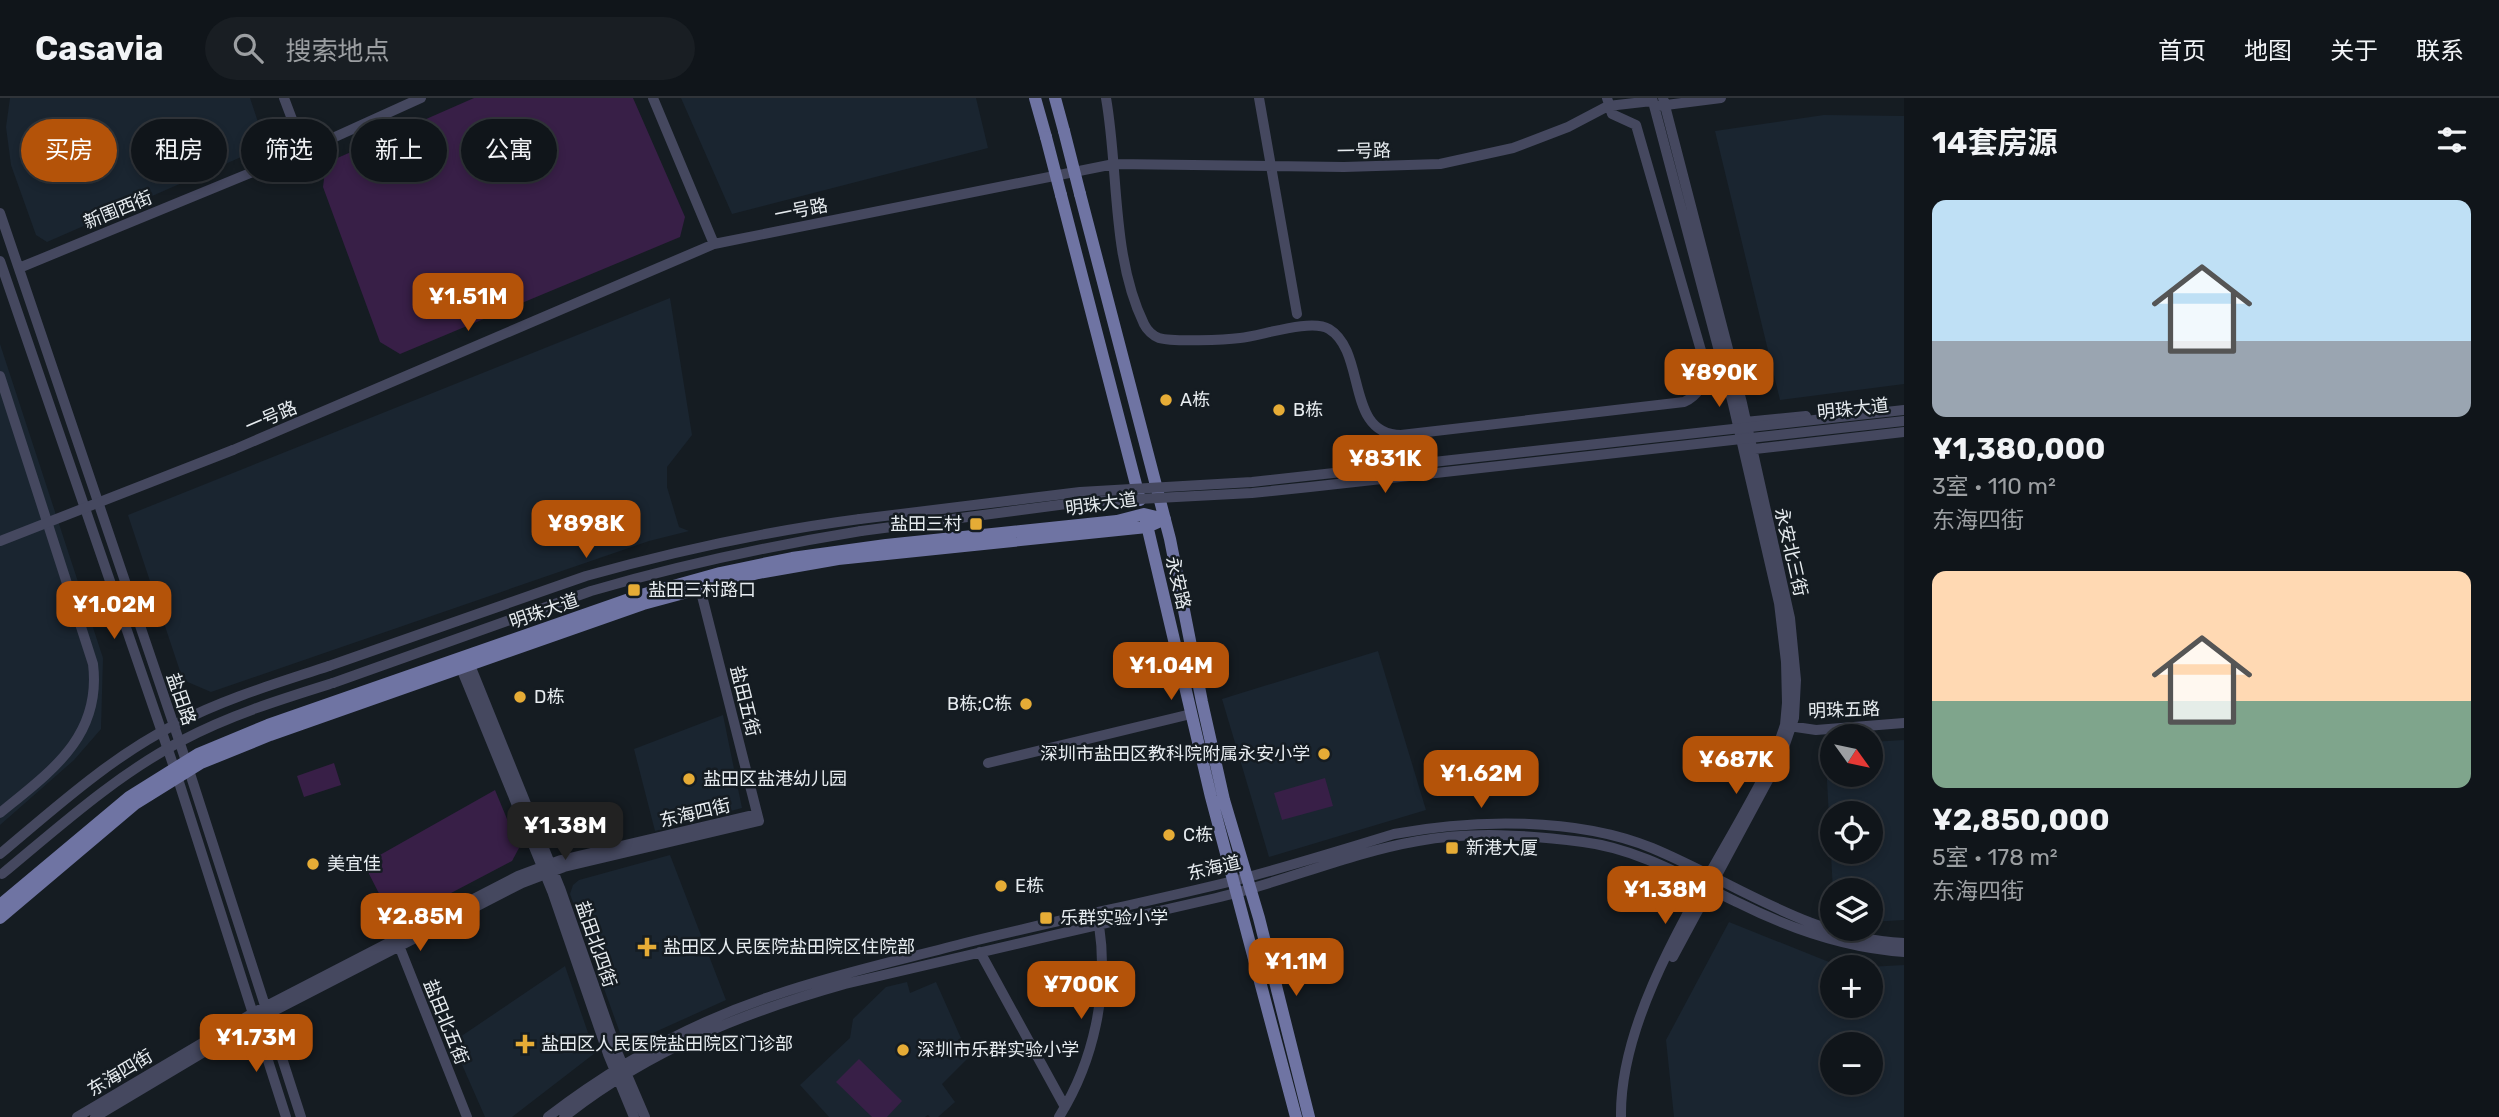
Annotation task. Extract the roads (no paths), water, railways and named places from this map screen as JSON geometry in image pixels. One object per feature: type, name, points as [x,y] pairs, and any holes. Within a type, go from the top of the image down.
[{"type":"main road","name":"永安路","points":[[1035,98],[1146,521],[1191,715],[1242,885],[1259,918],[1309,1117]]},
{"type":"main road","name":"永安路","points":[[1055,98],[1165,519],[1242,885],[1296,1117]]},
{"type":"main road","name":"明珠大道","points":[[0,918],[135,804],[181,769],[270,734],[643,604],[758,573],[838,559],[1165,519]]},
{"type":"main road","name":"明珠大道","points":[[0,905],[109,813],[181,769],[268,725],[641,595],[720,573],[838,551],[1117,521],[1146,521]]},
{"type":"street","points":[[284,98],[292,119]]},
{"type":"street","name":"新围西街","points":[[337,136],[421,98]]},
{"type":"street","points":[[653,98],[714,244]]},
{"type":"street","points":[[1106,98],[1113,137],[1119,232],[1131,284],[1145,324],[1151,333],[1167,339],[1238,339],[1310,325],[1328,328],[1343,343],[1367,416],[1374,428],[1389,435],[1684,402],[1699,390],[1705,371],[1704,361],[1636,125],[1612,114],[1607,102]]},
{"type":"street","points":[[1259,98],[1297,314]]},
{"type":"street","name":"一号路","points":[[0,541],[233,450],[714,244],[1114,164],[1344,167],[1440,164],[1513,148],[1568,127],[1607,102],[1721,98]]},
{"type":"street","name":"永安北三街","points":[[1621,1117],[1627,1062],[1636,1027],[1652,990],[1666,970],[1789,726],[1782,622],[1746,449],[1745,422],[1657,102]]},
{"type":"street","name":"永安北三街","points":[[1657,102],[1739,433],[1746,449]]},
{"type":"street","name":"新围西街","points":[[19,268],[241,177]]},
{"type":"street","name":"盐田路","points":[[0,213],[181,769],[286,1117]]},
{"type":"street","name":"盐田路","points":[[0,261],[181,769],[301,1117]]},
{"type":"street","points":[[0,376],[93,664],[93,696],[84,728],[64,757],[0,813]]},
{"type":"street","name":"明珠大道","points":[[1745,422],[1904,408]]},
{"type":"street","name":"明珠大道","points":[[0,854],[91,779],[157,734],[208,709],[586,576],[698,547],[860,519],[1080,492],[1252,482],[1904,408]]},
{"type":"street","name":"明珠大道","points":[[1,875],[100,793],[154,755],[183,739],[233,717],[591,591],[713,558],[861,531],[1082,502],[1287,489],[1904,421]]},
{"type":"street","points":[[1739,433],[1745,422]]},
{"type":"street","name":"明珠大道","points":[[1746,449],[1904,432]]},
{"type":"street","name":"盐田五街","points":[[701,588],[758,818]]},
{"type":"street","name":"盐田北四街","points":[[465,666],[548,869],[621,1072],[634,1117]]},
{"type":"street","points":[[988,763],[1191,715]]},
{"type":"street","name":"明珠五路","points":[[1789,726],[1816,730],[1904,723]]},
{"type":"street","name":"东海四街","points":[[77,1117],[98,1113],[265,1011],[548,869],[758,818]]},
{"type":"street","name":"东海道","points":[[548,1117],[576,1094],[702,1033],[770,1006],[845,984],[1099,925],[1242,885],[1417,841],[1478,835],[1533,837],[1610,847],[1824,928],[1871,940],[1904,943]]},
{"type":"street","name":"东海道","points":[[1710,883],[1770,918],[1820,937],[1859,947],[1904,952]]},
{"type":"street","name":"东海道","points":[[564,1117],[621,1072],[698,1026],[808,984],[1029,927],[1242,885]]},
{"type":"street","points":[[1059,1117],[1085,1068],[1096,1026],[1102,957],[1099,925]]},
{"type":"street","name":"盐田北五街","points":[[398,943],[467,1117]]},
{"type":"street","points":[[981,952],[1065,1107]]},
{"type":"street","name":"盐田北四街","points":[[621,1072],[645,1117]]},
{"type":"place","name":"A栋","points":[[1166,400]]},
{"type":"place","name":"B栋","points":[[1279,410]]},
{"type":"place","name":"盐田三村","points":[[976,524]]},
{"type":"place","name":"盐田三村路口","points":[[634,590]]},
{"type":"place","name":"D栋","points":[[520,697]]},
{"type":"place","name":"B栋;C栋","points":[[1026,704]]},
{"type":"place","name":"深圳市盐田区教科院附属永安小学","points":[[1324,754]]},
{"type":"place","name":"盐田区盐港幼儿园","points":[[689,779]]},
{"type":"place","name":"C栋","points":[[1169,835]]},
{"type":"place","name":"新港大厦","points":[[1452,848]]},
{"type":"place","name":"美宜佳","points":[[313,864]]},
{"type":"place","name":"E栋","points":[[1001,886]]},
{"type":"place","name":"乐群实验小学","points":[[1046,918]]},
{"type":"place","name":"盐田区人民医院盐田院区住院部","points":[[647,947]]},
{"type":"place","name":"盐田区人民医院盐田院区门诊部","points":[[525,1044]]},
{"type":"place","name":"深圳市乐群实验小学","points":[[903,1050]]}]
